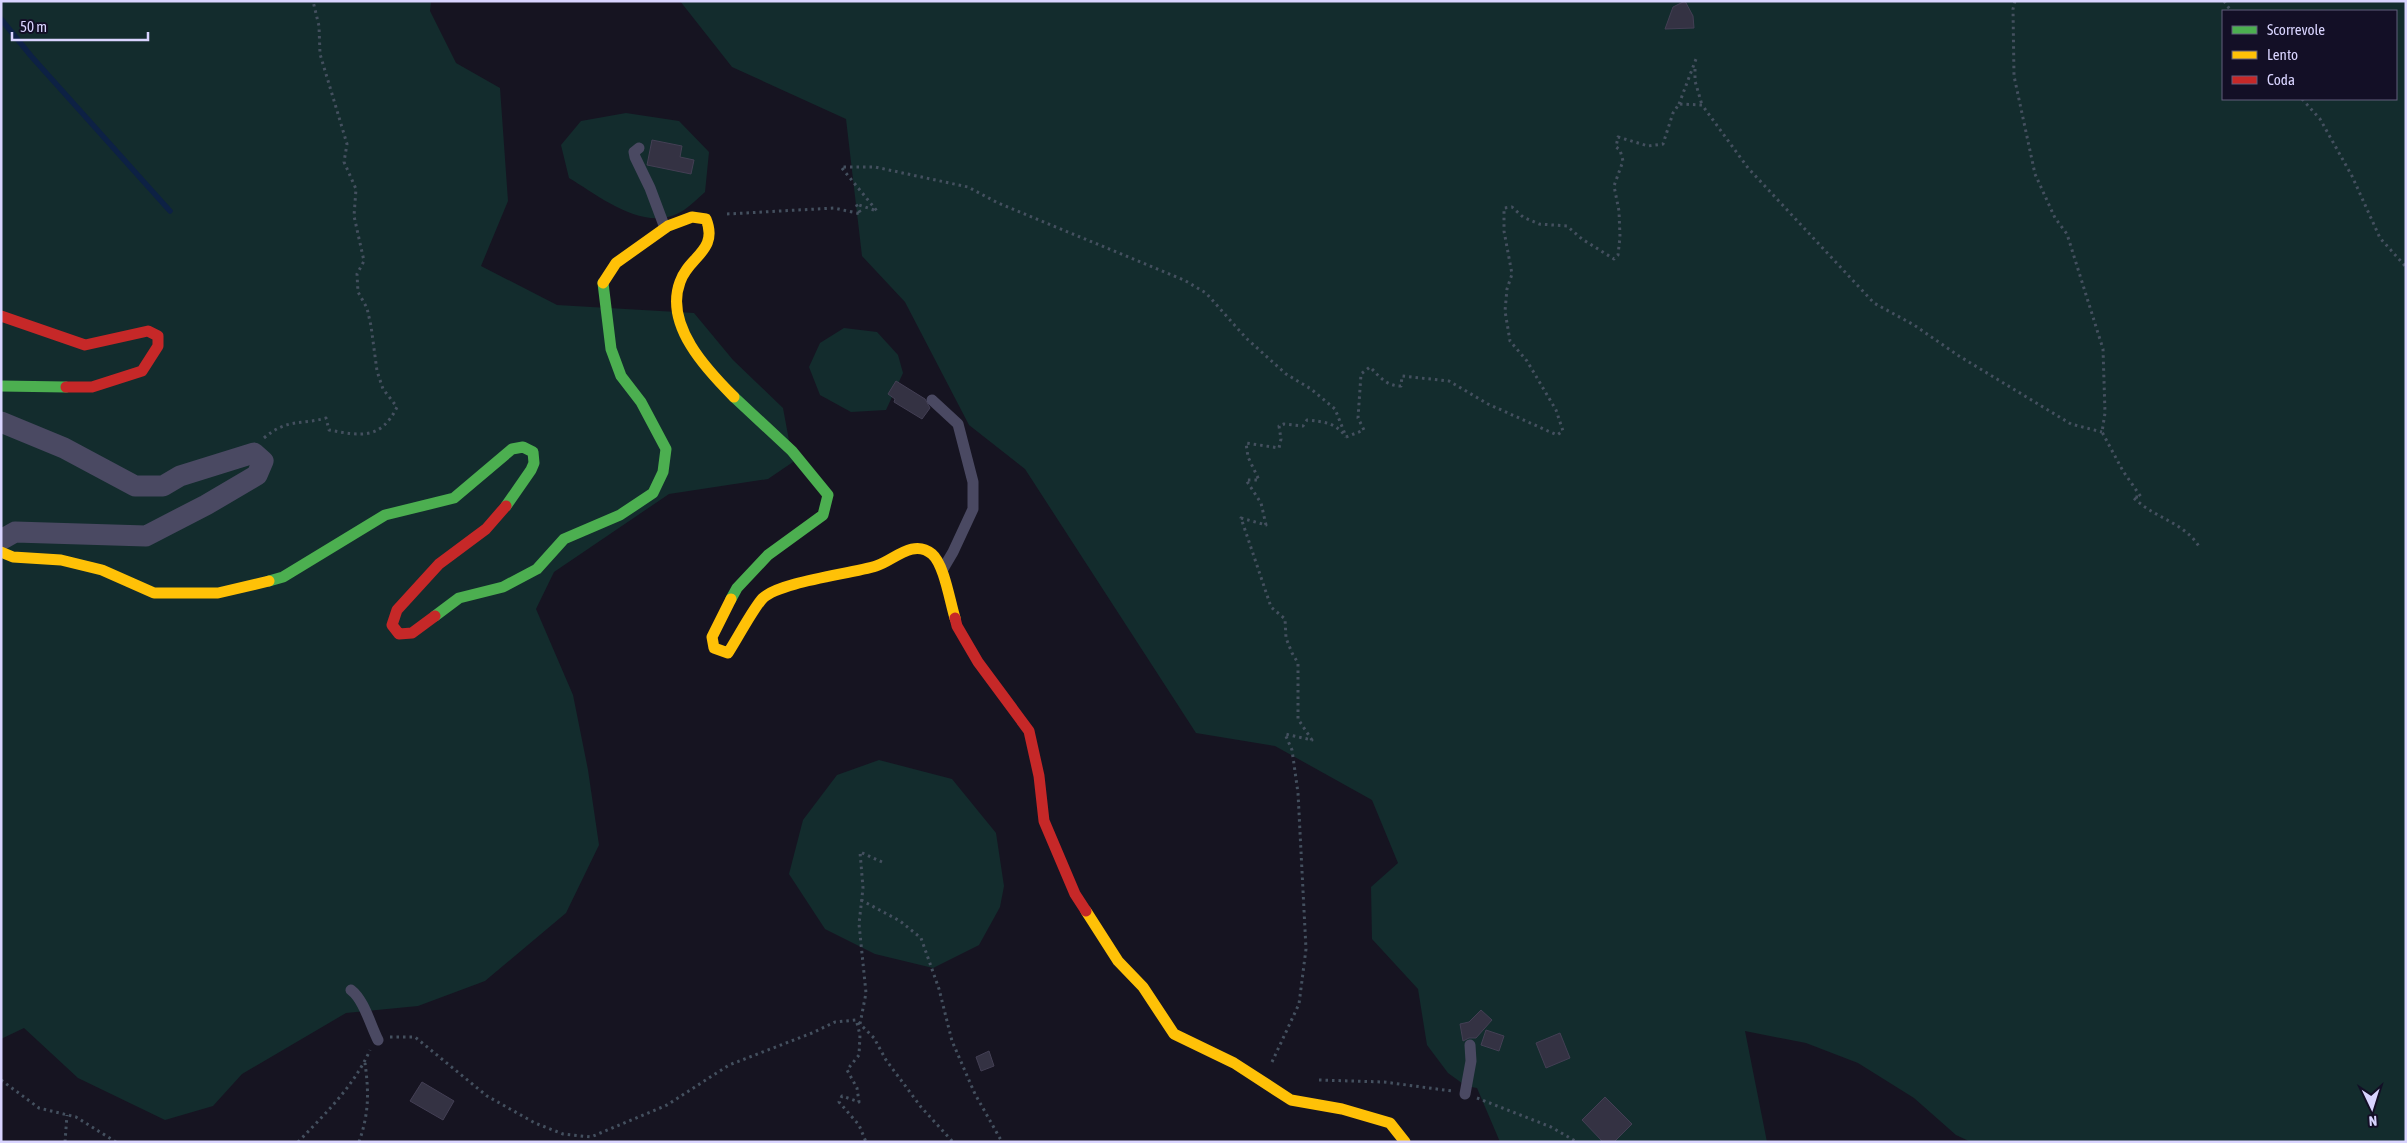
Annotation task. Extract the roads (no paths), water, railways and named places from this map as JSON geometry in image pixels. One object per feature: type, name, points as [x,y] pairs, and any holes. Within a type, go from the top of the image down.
[{"type":"street","points":[[1,552],[13,557],[61,560],[102,570],[154,593],[218,593],[282,577],[385,515],[454,498],[512,449],[523,447],[533,452],[534,463],[531,470],[504,510],[486,528],[439,564],[397,610],[392,625],[399,634],[412,633],[459,598],[503,587],[537,569],[564,539],[620,516],[653,493],[663,472],[666,449],[640,402],[621,376],[611,349],[603,283],[616,263],[665,228],[692,217],[706,219],[710,229],[705,248],[680,276],[677,291],[678,317],[688,343],[714,376],[792,450],[828,495],[823,515],[768,555],[737,588],[712,637],[714,648],[728,653],[763,598],[787,587],[878,566],[907,550],[923,549],[933,554],[942,570],[945,589],[957,626],[978,662],[1029,731],[1039,776],[1044,821],[1075,894],[1118,961],[1143,987],[1174,1034],[1234,1063],[1291,1100],[1342,1109],[1390,1123],[1406,1142]]},
{"type":"street","points":[[1,316],[85,345],[148,331],[158,336],[158,346],[142,371],[92,387],[1,386]]},
{"type":"street","points":[[1,422],[64,448],[135,486],[163,486],[180,476],[229,459],[254,453],[263,461],[257,475],[206,505],[146,536],[15,532],[1,540]]},
{"type":"lane","points":[[639,148],[634,152],[635,157],[650,188],[665,228]]},
{"type":"lane","points":[[932,400],[958,424],[973,482],[972,509],[953,552],[942,570]]},
{"type":"lane","points":[[351,990],[360,996],[368,1020],[378,1040]]},
{"type":"lane","points":[[1465,1094],[1471,1061],[1470,1045]]},
{"type":"waterway","points":[[1,19],[31,56],[170,211]]}]
